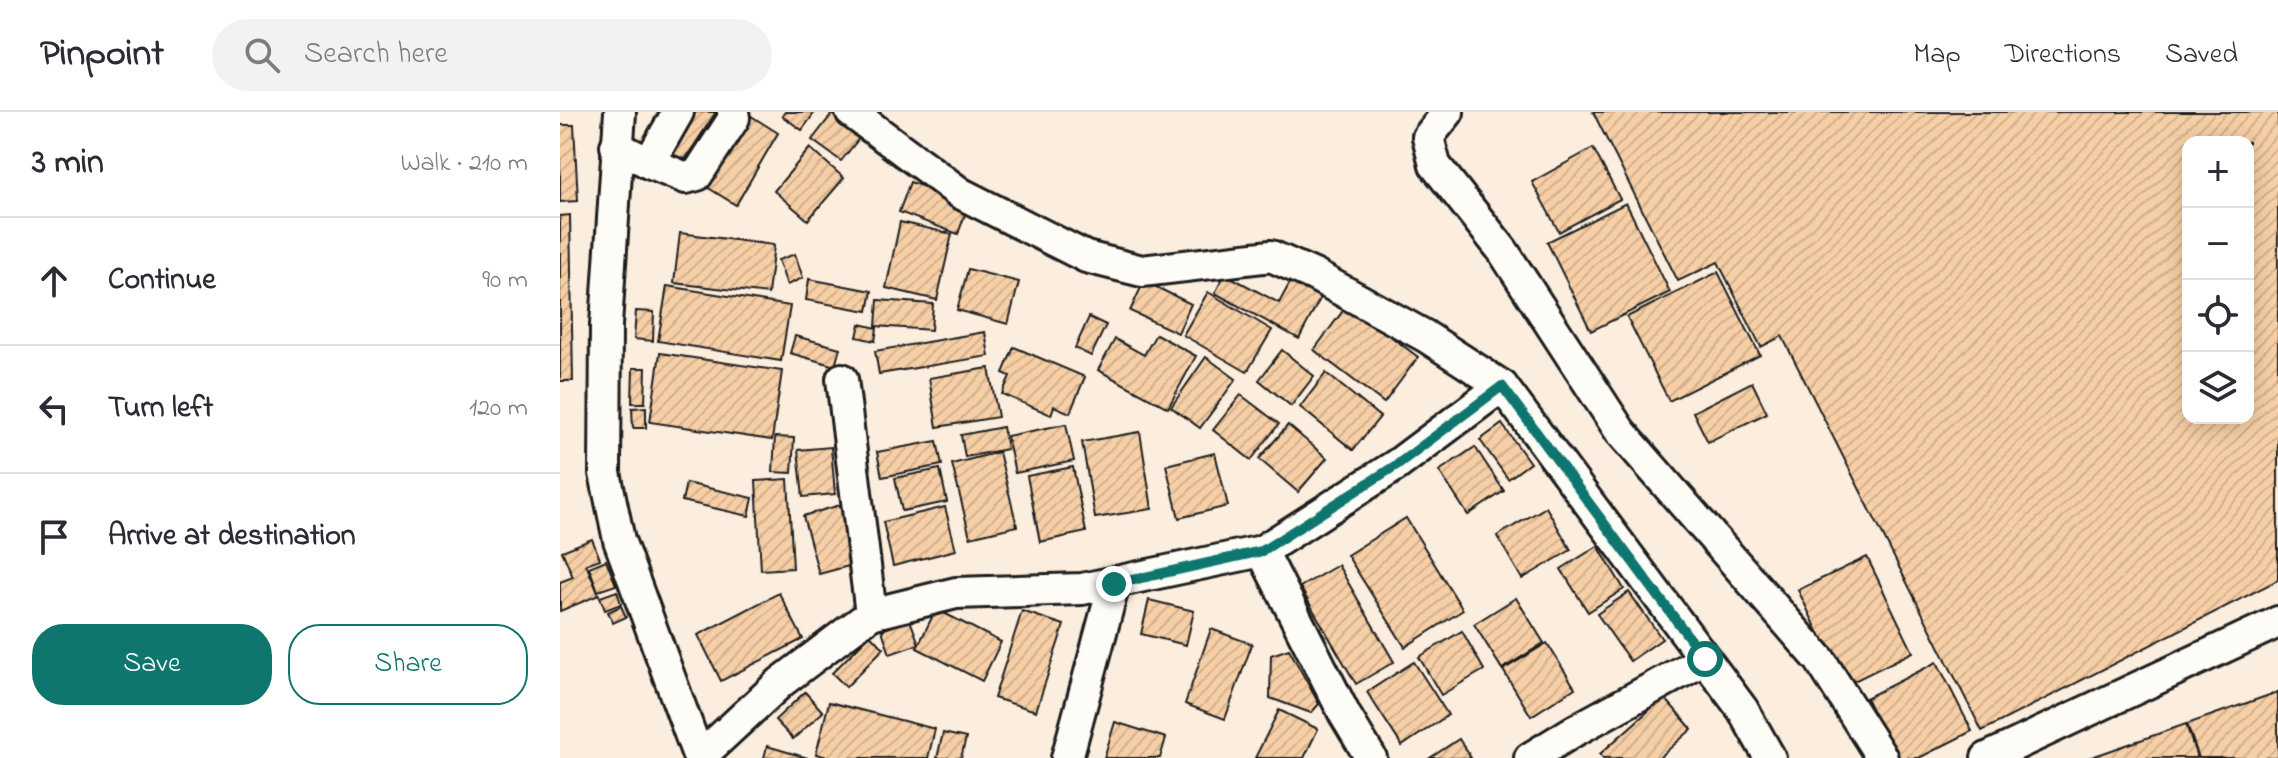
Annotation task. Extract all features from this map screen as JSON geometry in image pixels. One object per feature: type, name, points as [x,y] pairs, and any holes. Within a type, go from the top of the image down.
[{"type":"street","points":[[620,112],[606,325],[605,473],[619,540],[699,758],[781,682],[871,614],[956,593],[1082,589],[1114,584],[1262,551],[1398,464],[1502,386]]},
{"type":"street","points":[[649,163],[678,112]]},
{"type":"street","points":[[616,146],[686,178],[697,175],[734,118],[733,112]]},
{"type":"street","points":[[851,112],[960,193],[1086,257],[1142,271],[1271,256],[1314,275],[1425,336],[1502,386],[1743,710],[1770,758]]},
{"type":"street","points":[[1448,112],[1428,137],[1435,165],[1503,251],[1620,431],[1820,660],[1882,758]]},
{"type":"street","points":[[842,379],[871,614]]},
{"type":"street","points":[[1262,551],[1345,715],[1371,758]]},
{"type":"street","points":[[1067,758],[1114,584]]},
{"type":"street","points":[[1987,758],[2278,622]]},
{"type":"street","points":[[1530,758],[1705,659]]},
{"type":"building","points":[[688,112],[716,112],[680,167],[661,154]]},
{"type":"building","points":[[745,112],[778,133],[736,205],[702,184]]},
{"type":"building","points":[[785,112],[815,112],[802,130],[782,116]]},
{"type":"building","points":[[1593,112],[2278,112],[2278,580],[1982,731],[1782,336],[1761,347],[1718,262],[1678,281]]},
{"type":"building","points":[[832,114],[861,136],[841,161],[812,140]]},
{"type":"building","points":[[560,125],[574,125],[578,201],[560,202]]},
{"type":"building","points":[[810,148],[844,178],[808,220],[774,191]]},
{"type":"building","points":[[1593,148],[1620,199],[1559,232],[1532,182]]},
{"type":"building","points":[[910,182],[969,203],[958,234],[899,212]]},
{"type":"building","points":[[1626,203],[1670,292],[1591,331],[1547,242]]},
{"type":"building","points":[[570,215],[573,381],[560,381],[560,216]]},
{"type":"building","points":[[900,222],[952,234],[937,300],[886,288]]},
{"type":"building","points":[[680,233],[774,245],[768,294],[674,283]]},
{"type":"building","points":[[795,254],[803,278],[787,285],[778,260]]},
{"type":"building","points":[[968,269],[1019,282],[1008,324],[957,310]]},
{"type":"building","points":[[1718,272],[1760,355],[1669,401],[1627,317]]},
{"type":"building","points":[[1225,274],[1279,303],[1292,279],[1322,295],[1299,339],[1215,293]]},
{"type":"building","points":[[809,279],[872,291],[868,311],[806,300]]},
{"type":"building","points":[[1144,281],[1191,304],[1178,333],[1130,311]]},
{"type":"building","points":[[667,286],[790,306],[781,361],[658,341]]},
{"type":"building","points":[[1208,292],[1272,330],[1247,372],[1183,335]]},
{"type":"building","points":[[878,300],[933,304],[931,330],[876,326]]},
{"type":"building","points":[[1348,304],[1418,357],[1384,403],[1314,350]]},
{"type":"building","points":[[636,311],[654,312],[653,341],[634,339]]},
{"type":"building","points":[[1089,317],[1106,325],[1091,356],[1075,348]]},
{"type":"building","points":[[860,324],[877,328],[875,341],[857,337]]},
{"type":"building","points":[[985,332],[989,356],[879,374],[875,351]]},
{"type":"building","points":[[1156,334],[1196,356],[1168,408],[1098,370],[1115,339],[1144,355]]},
{"type":"building","points":[[795,336],[840,348],[835,366],[790,353]]},
{"type":"building","points":[[1014,347],[1085,377],[1070,413],[1054,406],[1051,415],[1002,394],[1010,376],[1003,373]]},
{"type":"building","points":[[1282,350],[1314,376],[1291,406],[1259,380]]},
{"type":"building","points":[[660,353],[782,371],[772,440],[650,422]]},
{"type":"building","points":[[1206,357],[1236,379],[1200,428],[1171,407]]},
{"type":"building","points":[[633,368],[646,368],[645,403],[632,403]]},
{"type":"building","points":[[989,368],[998,417],[937,427],[929,378]]},
{"type":"building","points":[[1326,373],[1380,417],[1353,450],[1300,407]]},
{"type":"building","points":[[1752,382],[1767,413],[1708,442],[1693,412]]},
{"type":"building","points":[[1241,395],[1279,424],[1251,460],[1213,430]]},
{"type":"building","points":[[646,407],[646,428],[633,428],[632,408]]},
{"type":"building","points":[[1066,424],[1074,461],[1015,473],[1007,436]]},
{"type":"building","points":[[1502,424],[1530,463],[1508,479],[1480,440]]},
{"type":"building","points":[[1288,425],[1327,458],[1298,492],[1259,459]]},
{"type":"building","points":[[1003,427],[1007,449],[965,457],[961,435]]},
{"type":"building","points":[[1140,432],[1152,509],[1095,518],[1082,442]]},
{"type":"building","points":[[775,437],[794,438],[792,473],[773,472]]},
{"type":"building","points":[[937,441],[942,465],[882,477],[877,452]]},
{"type":"building","points":[[831,447],[835,494],[803,497],[798,450]]},
{"type":"building","points":[[1475,447],[1504,491],[1468,515],[1439,471]]},
{"type":"building","points":[[999,452],[1017,526],[970,537],[952,464]]},
{"type":"building","points":[[1215,453],[1228,506],[1179,518],[1166,465]]},
{"type":"building","points":[[1073,467],[1086,532],[1040,542],[1027,476]]},
{"type":"building","points":[[940,469],[947,502],[902,511],[895,478]]},
{"type":"building","points":[[788,479],[793,568],[761,570],[756,481]]},
{"type":"building","points":[[686,483],[753,498],[749,516],[682,501]]},
{"type":"building","points":[[840,505],[856,564],[819,574],[803,516]]},
{"type":"building","points":[[945,507],[956,550],[893,566],[883,522]]},
{"type":"building","points":[[1546,507],[1571,550],[1522,579],[1497,536]]},
{"type":"building","points":[[1406,518],[1463,610],[1405,647],[1347,555]]},
{"type":"building","points":[[592,539],[600,559],[586,564],[599,595],[560,611],[560,582],[573,577],[562,551]]},
{"type":"building","points":[[1598,546],[1624,589],[1588,612],[1561,569]]},
{"type":"building","points":[[1867,557],[1913,652],[1844,686],[1798,590]]},
{"type":"building","points":[[606,560],[616,585],[598,591],[589,567]]},
{"type":"building","points":[[1338,565],[1394,662],[1356,684],[1300,587]]},
{"type":"building","points":[[617,591],[621,604],[605,610],[600,597]]},
{"type":"building","points":[[1629,592],[1662,639],[1630,661],[1597,614]]},
{"type":"building","points":[[779,593],[803,639],[721,681],[698,635]]},
{"type":"building","points":[[1516,598],[1544,643],[1502,669],[1474,624]]},
{"type":"building","points":[[1149,600],[1194,611],[1186,645],[1141,634]]},
{"type":"building","points":[[621,606],[626,617],[613,623],[608,612]]},
{"type":"building","points":[[936,609],[1001,642],[982,681],[917,648]]},
{"type":"building","points":[[1022,611],[1064,625],[1036,711],[994,698]]},
{"type":"building","points":[[910,620],[919,644],[890,654],[882,630]]},
{"type":"building","points":[[1211,629],[1252,644],[1225,719],[1185,704]]},
{"type":"building","points":[[1462,631],[1484,670],[1441,695],[1419,657]]},
{"type":"building","points":[[870,635],[884,648],[846,687],[832,673]]},
{"type":"building","points":[[1547,643],[1575,688],[1531,716],[1503,670]]},
{"type":"building","points":[[1289,649],[1319,704],[1311,713],[1270,698],[1271,655]]},
{"type":"building","points":[[1414,662],[1448,715],[1402,746],[1367,692]]},
{"type":"building","points":[[1937,662],[1972,731],[1919,758],[1896,758],[1866,698]]},
{"type":"building","points":[[805,692],[823,712],[793,739],[775,720]]},
{"type":"building","points":[[2278,692],[2278,758],[2199,758],[2187,724]]},
{"type":"building","points":[[1664,697],[1692,729],[1659,758],[1603,758],[1600,754]]},
{"type":"building","points":[[829,702],[935,729],[928,758],[832,758],[816,754]]},
{"type":"building","points":[[1279,710],[1318,729],[1304,758],[1255,758]]},
{"type":"building","points":[[1115,722],[1166,738],[1160,758],[1104,758]]},
{"type":"building","points":[[2186,724],[2197,758],[2089,758]]},
{"type":"building","points":[[943,733],[966,738],[961,758],[937,758]]},
{"type":"building","points":[[1459,739],[1471,758],[1430,758]]},
{"type":"building","points":[[767,746],[808,758],[764,758]]},
{"type":"route","points":[[1114,584],[1262,551],[1398,464],[1502,386],[1705,659]]}]
